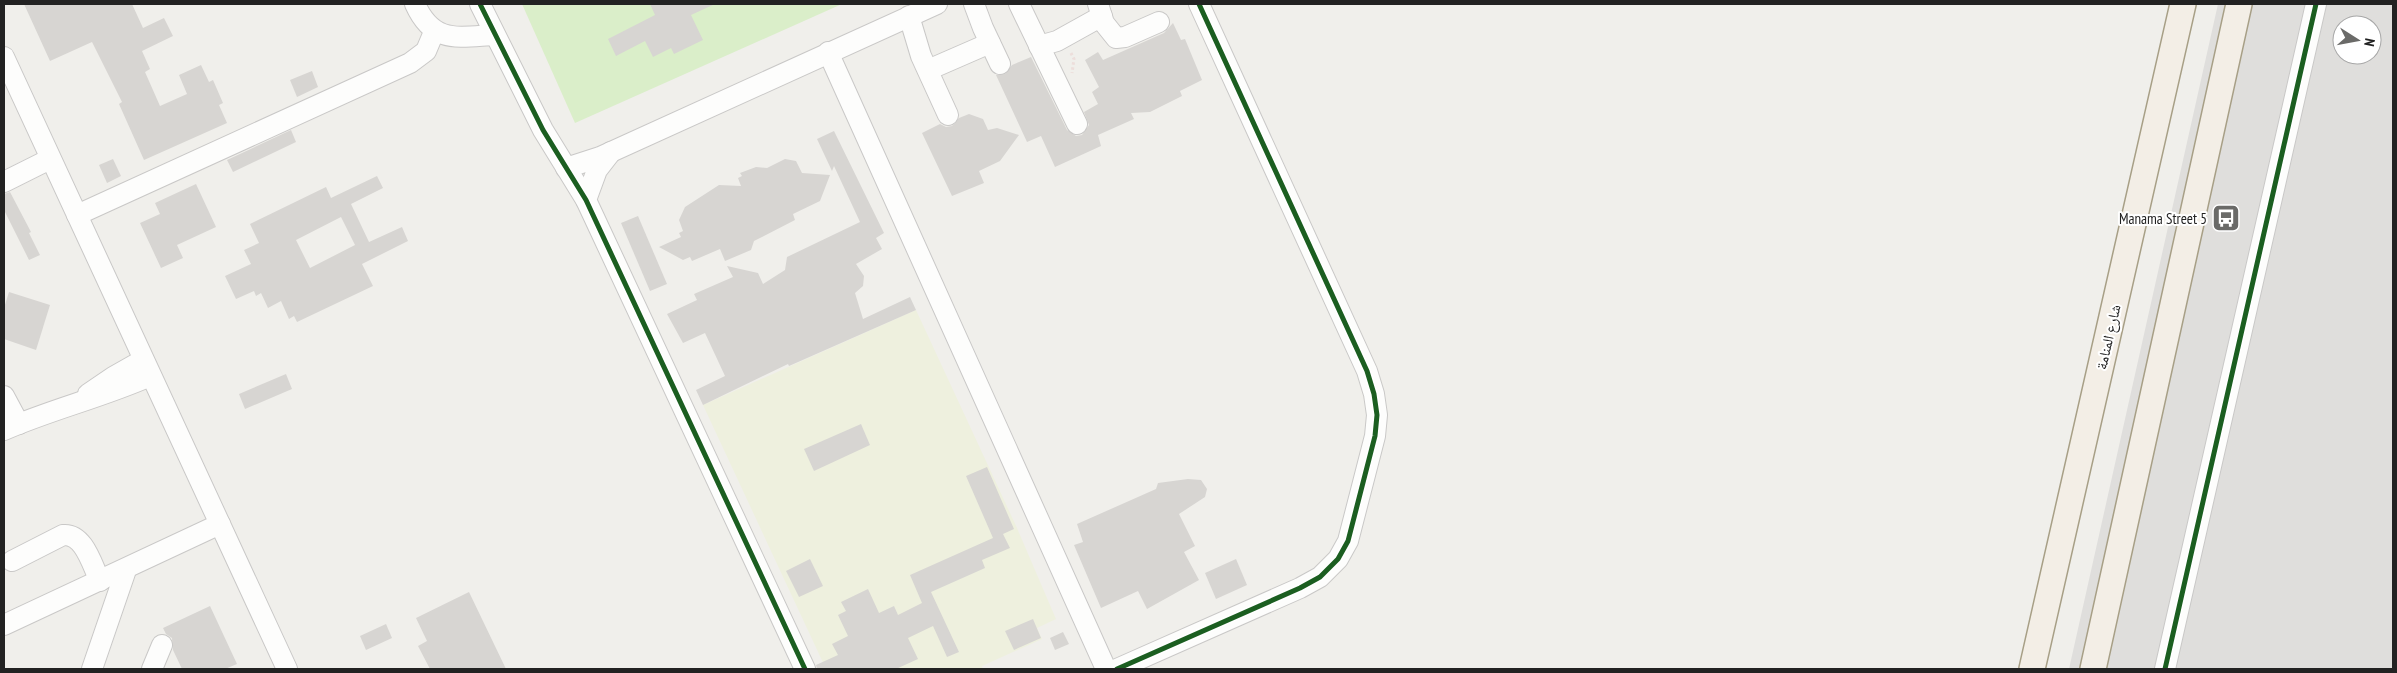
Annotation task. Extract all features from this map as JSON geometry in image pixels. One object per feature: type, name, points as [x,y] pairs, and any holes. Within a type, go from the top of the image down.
[{"type":"main road","name":"شارع المنامة","points":[[2032,669],[2183,4]]},
{"type":"main road","points":[[2093,669],[2239,4]]},
{"type":"street","points":[[415,4],[425,22],[434,32],[453,37],[494,35]]},
{"type":"street","points":[[480,4],[543,130],[586,200],[805,669]]},
{"type":"street","points":[[566,168],[611,152],[937,4]]},
{"type":"street","points":[[974,4],[1000,64]]},
{"type":"street","points":[[1019,4],[1077,124]]},
{"type":"street","points":[[1117,669],[1300,588],[1320,577],[1338,559],[1348,541],[1375,436],[1378,415],[1374,394],[1366,371],[1199,4]]},
{"type":"street","points":[[2165,669],[2316,4]]},
{"type":"street","points":[[1039,46],[1057,41],[1100,10],[1112,35],[1120,38],[1159,22]]},
{"type":"street","points":[[910,16],[928,70],[948,115]]},
{"type":"street","points":[[77,215],[410,63],[426,51],[434,32]]},
{"type":"street","points":[[928,70],[990,43]]},
{"type":"street","points":[[828,52],[1106,669]]},
{"type":"street","points":[[4,57],[287,669]]},
{"type":"street","points":[[586,200],[597,170],[611,152]]},
{"type":"street","points":[[4,182],[50,159]]},
{"type":"street","points":[[4,396],[11,427],[78,401],[109,394],[147,368]]},
{"type":"street","points":[[4,625],[126,570],[220,524]]},
{"type":"street","points":[[12,561],[62,535],[70,535],[77,538],[81,544],[100,581]]},
{"type":"street","points":[[92,669],[126,570]]},
{"type":"street","points":[[152,669],[162,645]]},
{"type":"shaded area","points":[[2218,4],[2393,4],[2393,669],[2069,669]]},
{"type":"green space","points":[[522,4],[842,4],[575,123]]},
{"type":"green space","points":[[916,310],[1017,528],[1056,619],[1037,628],[1042,639],[982,666],[983,669],[826,669],[703,405]]},
{"type":"building","points":[[24,4],[132,4],[143,28],[164,18],[173,36],[142,51],[150,69],[145,72],[160,106],[187,94],[179,75],[201,65],[209,82],[213,80],[223,103],[219,105],[227,123],[144,160],[119,104],[122,102],[92,42],[50,61]]},
{"type":"building","points":[[650,4],[715,4],[691,15],[703,40],[674,54],[671,48],[653,57],[645,41],[616,56],[608,39],[655,15]]},
{"type":"building","points":[[1173,23],[1181,40],[1185,39],[1202,80],[1180,91],[1182,96],[1150,112],[1131,113],[1134,119],[1098,135],[1101,146],[1055,167],[1041,136],[1027,142],[996,75],[1005,74],[1012,65],[1031,57],[1067,130],[1076,136],[1082,135],[1089,125],[1084,112],[1098,104],[1092,92],[1099,87],[1085,60],[1098,52],[1103,60],[1164,33]]},
{"type":"building","points":[[312,71],[318,87],[297,97],[290,80]]},
{"type":"building","points":[[969,114],[983,119],[988,130],[997,128],[1019,135],[1000,161],[979,171],[984,183],[952,196],[922,133],[940,124],[946,127],[952,126],[959,118]]},
{"type":"building","points":[[291,130],[296,142],[233,172],[227,160]]},
{"type":"building","points":[[834,131],[884,233],[876,238],[882,249],[856,264],[864,276],[863,286],[855,293],[863,319],[910,297],[916,310],[789,366],[788,364],[703,405],[696,390],[725,376],[705,333],[683,343],[667,314],[697,300],[694,294],[733,277],[727,266],[758,273],[763,284],[785,270],[787,257],[860,222],[834,166],[832,171],[817,139]]},
{"type":"building","points":[[113,159],[121,176],[107,183],[99,165]]},
{"type":"building","points":[[785,159],[796,161],[802,173],[830,175],[820,201],[793,214],[795,220],[754,241],[751,250],[725,261],[720,249],[692,261],[690,257],[683,260],[659,247],[681,237],[679,233],[683,231],[679,220],[685,207],[719,185],[741,186],[738,178],[742,176],[740,173],[756,167],[767,168]]},
{"type":"building","points":[[377,176],[383,188],[351,204],[369,242],[402,227],[408,241],[362,264],[373,286],[297,322],[294,316],[289,319],[281,301],[268,308],[261,293],[256,296],[254,291],[236,299],[225,276],[251,264],[244,250],[259,243],[250,224],[326,187],[331,198]],"holes":[[[341,217],[355,245],[310,268],[296,240]]]},
{"type":"building","points":[[196,184],[216,227],[177,245],[183,258],[161,268],[140,223],[160,214],[155,203]]},
{"type":"building","points":[[10,192],[31,232],[29,233],[40,255],[29,260],[4,210],[4,194]]},
{"type":"building","points":[[638,216],[667,284],[650,291],[621,223]]},
{"type":"building","points":[[9,292],[50,305],[36,350],[4,339],[4,308]]},
{"type":"building","points":[[286,374],[292,389],[245,409],[239,394]]},
{"type":"building","points":[[861,424],[870,445],[814,471],[804,449]]},
{"type":"building","points":[[987,467],[1014,529],[1003,534],[1010,548],[982,560],[985,568],[931,592],[959,652],[947,657],[933,626],[908,638],[918,659],[896,669],[817,669],[816,665],[838,655],[832,644],[848,636],[838,615],[846,611],[841,602],[868,589],[879,613],[894,606],[898,615],[922,603],[910,575],[993,538],[966,476]]},
{"type":"building","points":[[1188,479],[1201,480],[1207,489],[1205,497],[1179,514],[1195,546],[1184,552],[1199,580],[1147,609],[1138,591],[1101,608],[1074,545],[1083,542],[1077,524],[1156,489],[1158,483]]},
{"type":"building","points":[[810,559],[823,586],[799,597],[786,571]]},
{"type":"building","points":[[1236,559],[1247,585],[1216,599],[1205,573]]},
{"type":"building","points":[[469,592],[506,669],[430,669],[418,646],[427,641],[416,618]]},
{"type":"building","points":[[210,606],[237,664],[225,669],[182,669],[173,650],[172,638],[166,634],[163,628]]},
{"type":"building","points":[[1033,619],[1041,638],[1014,650],[1005,631]]},
{"type":"building","points":[[386,624],[392,638],[366,650],[360,636]]},
{"type":"building","points":[[1063,632],[1069,644],[1055,650],[1050,638]]},
{"type":"cycle path","points":[[480,4],[543,130],[586,200],[805,669]]},
{"type":"cycle path","points":[[1117,669],[1300,588],[1320,577],[1338,559],[1348,541],[1375,436],[1377,415],[1374,394],[1367,371],[1199,4]]},
{"type":"cycle path","points":[[2165,669],[2316,4]]},
{"type":"place","name":"Manama Street 5","points":[[2226,218]]}]
